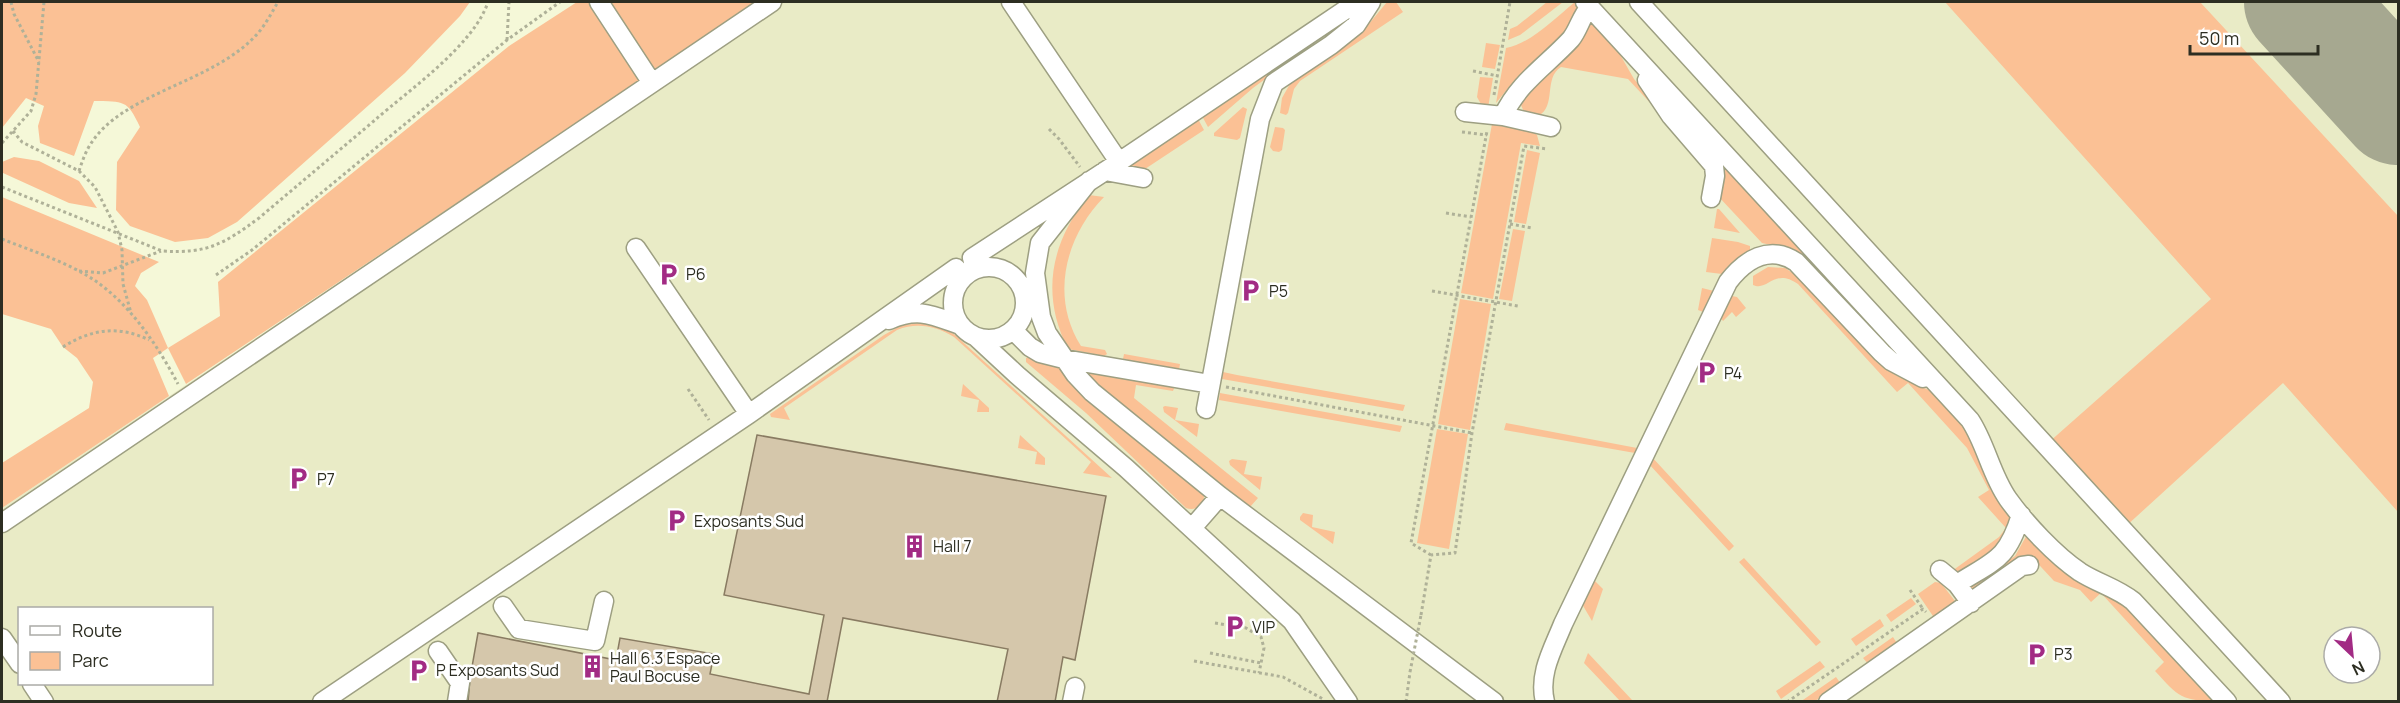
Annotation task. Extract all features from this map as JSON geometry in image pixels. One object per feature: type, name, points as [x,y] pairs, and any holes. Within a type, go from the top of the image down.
[{"type":"lane","points":[[599,2],[652,83]]},
{"type":"lane","points":[[2,523],[772,2]]},
{"type":"lane","points":[[1011,2],[1112,166],[1143,178]]},
{"type":"lane","points":[[322,702],[849,344],[967,268],[1089,181],[1357,2]]},
{"type":"lane","points":[[1206,409],[1260,119],[1267,96],[1274,83],[1331,45],[1356,25],[1371,2]]},
{"type":"lane","points":[[1639,2],[2281,702]]},
{"type":"lane","points":[[1497,114],[1512,96],[1574,36],[1588,4],[1976,429],[2002,489],[2036,532],[2081,573],[2133,601],[2227,702]]},
{"type":"lane","points":[[1624,43],[1663,105],[1714,166],[1715,176],[1711,198]]},
{"type":"lane","points":[[1465,111],[1497,114],[1551,127]]},
{"type":"lane","points":[[1089,181],[1040,243],[1035,273],[1041,317],[1047,333],[1064,359],[1092,392],[1220,496],[1494,702]]},
{"type":"lane","points":[[636,248],[749,414]]},
{"type":"lane","points":[[1545,702],[1544,674],[1563,624],[1728,282],[1747,261],[1756,256],[1779,254],[1791,258],[1891,361],[1936,384]]},
{"type":"lane","points":[[967,268],[998,267],[1008,271],[1023,288],[1025,311],[1021,321],[1013,330],[995,339],[976,337]]},
{"type":"lane","points":[[960,325],[955,316],[953,295],[967,268]]},
{"type":"lane","points":[[849,344],[890,319],[905,314],[928,313],[960,325],[1126,468],[1292,621],[1348,702]]},
{"type":"lane","points":[[1013,330],[1030,347],[1064,359],[1210,384]]},
{"type":"lane","points":[[995,339],[1017,375]]},
{"type":"lane","points":[[1191,528],[1220,496]]},
{"type":"lane","points":[[1957,584],[2000,558],[2014,538],[2021,515]]},
{"type":"lane","points":[[1828,702],[2022,566],[2029,565]]},
{"type":"lane","points":[[1940,570],[1957,584],[1971,603]]},
{"type":"lane","points":[[504,606],[519,629],[596,641],[604,601]]},
{"type":"lane","points":[[2,638],[18,661]]},
{"type":"lane","points":[[438,651],[460,683],[457,702]]},
{"type":"lane","points":[[33,685],[44,702]]},
{"type":"path","points":[[11,2],[40,64]]},
{"type":"path","points":[[2,143],[31,111],[40,64],[44,2]]},
{"type":"path","points":[[79,171],[90,144],[111,121],[152,96],[190,80],[227,60],[259,33],[278,2]]},
{"type":"path","points":[[2,187],[162,251],[187,253],[209,248],[231,239],[259,218],[449,55],[476,25],[488,2]]},
{"type":"path","points":[[507,40],[509,2]]},
{"type":"path","points":[[216,276],[252,250],[507,40],[560,2]]},
{"type":"path","points":[[1510,2],[1498,75],[1497,114],[1487,135],[1411,543],[1431,555],[1455,553],[1472,433],[1524,146],[1547,150]]},
{"type":"path","points":[[1473,71],[1498,75]]},
{"type":"path","points":[[1049,129],[1059,139],[1089,181]]},
{"type":"path","points":[[13,131],[22,142],[79,171],[95,187],[118,232],[123,284],[132,314]]},
{"type":"path","points":[[1462,132],[1487,135]]},
{"type":"path","points":[[1446,213],[1471,217]]},
{"type":"path","points":[[1510,224],[1532,228]]},
{"type":"path","points":[[2,239],[77,271],[117,298],[132,314],[151,341],[185,399]]},
{"type":"path","points":[[77,271],[103,273],[162,251]]},
{"type":"path","points":[[1432,291],[1518,306]]},
{"type":"path","points":[[63,347],[92,333],[111,329],[135,333],[151,341]]},
{"type":"path","points":[[1210,384],[1472,433]]},
{"type":"path","points":[[688,389],[718,434]]},
{"type":"path","points":[[1406,702],[1431,555]]},
{"type":"path","points":[[1910,590],[1937,627]]},
{"type":"path","points":[[1787,702],[1923,609]]},
{"type":"path","points":[[1215,623],[1246,628],[1262,637],[1264,648],[1259,673]]},
{"type":"path","points":[[1210,653],[1261,663]]},
{"type":"path","points":[[1194,661],[1282,677],[1325,699]]},
{"type":"shaded area","points":[[758,2],[2398,2],[2398,701],[2,702],[2,508]]},
{"type":"green space","points":[[2,2],[470,2],[460,16],[405,73],[237,222],[208,238],[175,242],[130,226],[116,210],[117,162],[140,127],[128,107],[118,102],[94,101],[74,156],[40,143],[38,126],[44,106],[26,98],[2,128]]},
{"type":"green space","points":[[577,2],[758,2],[186,384],[168,348],[220,316],[218,282],[509,46]]},
{"type":"green space","points":[[1387,2],[1396,2],[1403,12],[1300,81],[1294,89],[1288,113],[1286,115],[1280,113],[1282,98],[1291,82],[1363,31]]},
{"type":"green space","points":[[1547,2],[1563,2],[1520,35],[1508,40],[1510,29]]},
{"type":"green space","points":[[1575,2],[1578,6],[1567,29],[1514,81],[1496,103],[1506,48],[1534,35]]},
{"type":"green space","points":[[1945,2],[2200,2],[2398,216],[2398,512],[2283,383],[2125,527],[2048,443],[2211,299]]},
{"type":"green space","points":[[1591,21],[1618,51],[1634,79],[1707,164],[1628,79],[1561,67],[1552,78],[1549,99],[1544,112],[1538,116],[1524,112],[1521,105],[1525,96],[1579,44]]},
{"type":"green space","points":[[1486,43],[1500,45],[1495,69],[1482,67]]},
{"type":"green space","points":[[1286,60],[1288,62],[1253,88],[1208,127],[1202,116]]},
{"type":"green space","points":[[1480,77],[1493,78],[1488,108],[1482,106],[1477,97]]},
{"type":"green space","points":[[1243,107],[1247,109],[1240,138],[1237,140],[1214,136],[1214,133]]},
{"type":"green space","points":[[1673,110],[1819,269],[1817,270],[1793,250],[1762,243],[1718,196],[1722,175]]},
{"type":"green space","points":[[1198,119],[1204,130],[1145,169],[1129,167]]},
{"type":"green space","points":[[1492,124],[1533,132],[1537,135],[1540,146],[1521,143],[1493,299],[1461,293]]},
{"type":"green space","points":[[1275,127],[1285,130],[1282,150],[1279,152],[1273,151],[1270,147]]},
{"type":"green space","points":[[1527,150],[1540,153],[1526,224],[1514,222]]},
{"type":"green space","points":[[14,157],[39,161],[79,181],[97,208],[69,203],[3,173],[2,162]]},
{"type":"green space","points":[[1089,195],[1104,197],[1080,230],[1071,249],[1064,288],[1071,327],[1081,346],[1105,350],[1107,354],[1104,356],[1068,349],[1059,329],[1052,288],[1058,250],[1076,213]]},
{"type":"green space","points":[[2,197],[159,262],[141,273],[135,286],[147,300],[168,348],[153,358],[169,396],[2,508],[2,463],[89,408],[93,382],[77,358],[63,347],[51,329],[2,314]]},
{"type":"green space","points":[[1717,209],[1719,209],[1740,233],[1714,228]]},
{"type":"green space","points":[[1513,229],[1525,231],[1512,301],[1499,299]]},
{"type":"green space","points":[[1712,238],[1738,242],[1750,246],[1750,250],[1722,274],[1706,272]]},
{"type":"green space","points":[[1768,267],[1785,268],[1796,275],[1872,357],[1897,376],[1931,391],[1969,431],[2014,519],[2001,544],[1957,574],[1952,571],[1999,537],[2006,528],[1978,497],[1989,490],[1967,448],[1908,383],[1897,392],[1798,284],[1783,278],[1763,285],[1753,285],[1753,276]]},
{"type":"green space","points":[[1702,288],[1714,291],[1703,312],[1698,310]]},
{"type":"green space","points":[[1732,296],[1737,297],[1746,308],[1736,317],[1732,312],[1723,321],[1720,317]]},
{"type":"green space","points":[[1460,299],[1491,304],[1470,430],[1438,424]]},
{"type":"green space","points":[[918,323],[935,325],[954,334],[1112,478],[1083,473],[1091,462],[954,337],[926,326],[912,326],[897,330],[784,408],[790,420],[771,417],[770,414],[884,335],[900,326]]},
{"type":"green space","points":[[1124,354],[1180,364],[1179,370],[1123,359]]},
{"type":"green space","points":[[1026,358],[1060,367],[1204,494],[1201,504],[1193,509],[1186,508],[1086,413],[1026,362]]},
{"type":"green space","points":[[1088,371],[1175,386],[1173,391],[1136,385],[1134,398],[1258,498],[1250,507],[1103,389],[1090,378]]},
{"type":"green space","points":[[1223,372],[1405,405],[1403,411],[1222,379]]},
{"type":"green space","points":[[963,384],[989,408],[989,412],[977,412],[979,400],[961,396]]},
{"type":"green space","points":[[1220,393],[1402,426],[1400,432],[1219,400]]},
{"type":"green space","points":[[1163,407],[1178,408],[1175,420],[1199,424],[1197,437],[1164,412]]},
{"type":"green space","points":[[1506,423],[1637,448],[1635,453],[1504,430]]},
{"type":"green space","points":[[1437,429],[1468,434],[1449,549],[1417,543]]},
{"type":"green space","points":[[1020,435],[1045,458],[1045,465],[1035,464],[1037,452],[1018,448]]},
{"type":"green space","points":[[1651,456],[1734,546],[1729,551],[1648,463]]},
{"type":"green space","points":[[1232,459],[1247,461],[1244,474],[1262,477],[1260,490],[1230,465],[1229,461]]},
{"type":"green space","points":[[1303,513],[1313,515],[1312,527],[1335,532],[1333,544],[1300,520]]},
{"type":"green space","points":[[2028,533],[2127,602],[2218,701],[2196,700],[2176,692],[2155,671],[2164,662],[2101,593],[2091,602],[2080,590],[2054,581],[2030,555],[1973,592],[1970,587],[2015,556]]},
{"type":"green space","points":[[1744,558],[1821,642],[1816,646],[1739,562]]},
{"type":"green space","points":[[1594,580],[1603,589],[1592,621],[1582,604]]},
{"type":"green space","points":[[1935,582],[1941,583],[1955,601],[1935,619],[1918,594]]},
{"type":"green space","points":[[1911,598],[1916,604],[1891,622],[1886,615]]},
{"type":"green space","points":[[1880,619],[1884,626],[1856,646],[1851,639]]},
{"type":"green space","points":[[1893,637],[1898,645],[1869,665],[1863,658]]},
{"type":"green space","points":[[1588,653],[1633,701],[1620,701],[1584,663]]},
{"type":"green space","points":[[1820,661],[1825,667],[1781,699],[1776,691]]},
{"type":"green space","points":[[1836,677],[1841,684],[1815,701],[1800,702]]},
{"type":"building","name":"Hall 7","points":[[757,435],[1106,496],[1075,660],[1063,657],[1055,702],[997,702],[1008,649],[843,618],[827,702],[468,702],[478,633],[616,660],[620,638],[714,654],[710,674],[809,694],[824,615],[724,595]]},
{"type":"runway","points":[[2302,2],[2398,107]]},
{"type":"place","name":"P6","points":[[668,274]]},
{"type":"place","name":"P5","points":[[1251,291]]},
{"type":"place","name":"P4","points":[[1706,373]]},
{"type":"place","name":"P7","points":[[299,479]]},
{"type":"place","name":"Exposants Sud","points":[[676,521]]},
{"type":"place","name":"Hall 7","points":[[915,546]]},
{"type":"place","name":"VIP","points":[[1234,627]]},
{"type":"place","name":"P3","points":[[2036,654]]},
{"type":"place","name":"Hall 6.3 Espace Paul Bocuse","points":[[592,667]]},
{"type":"place","name":"P Exposants Sud","points":[[418,670]]}]
